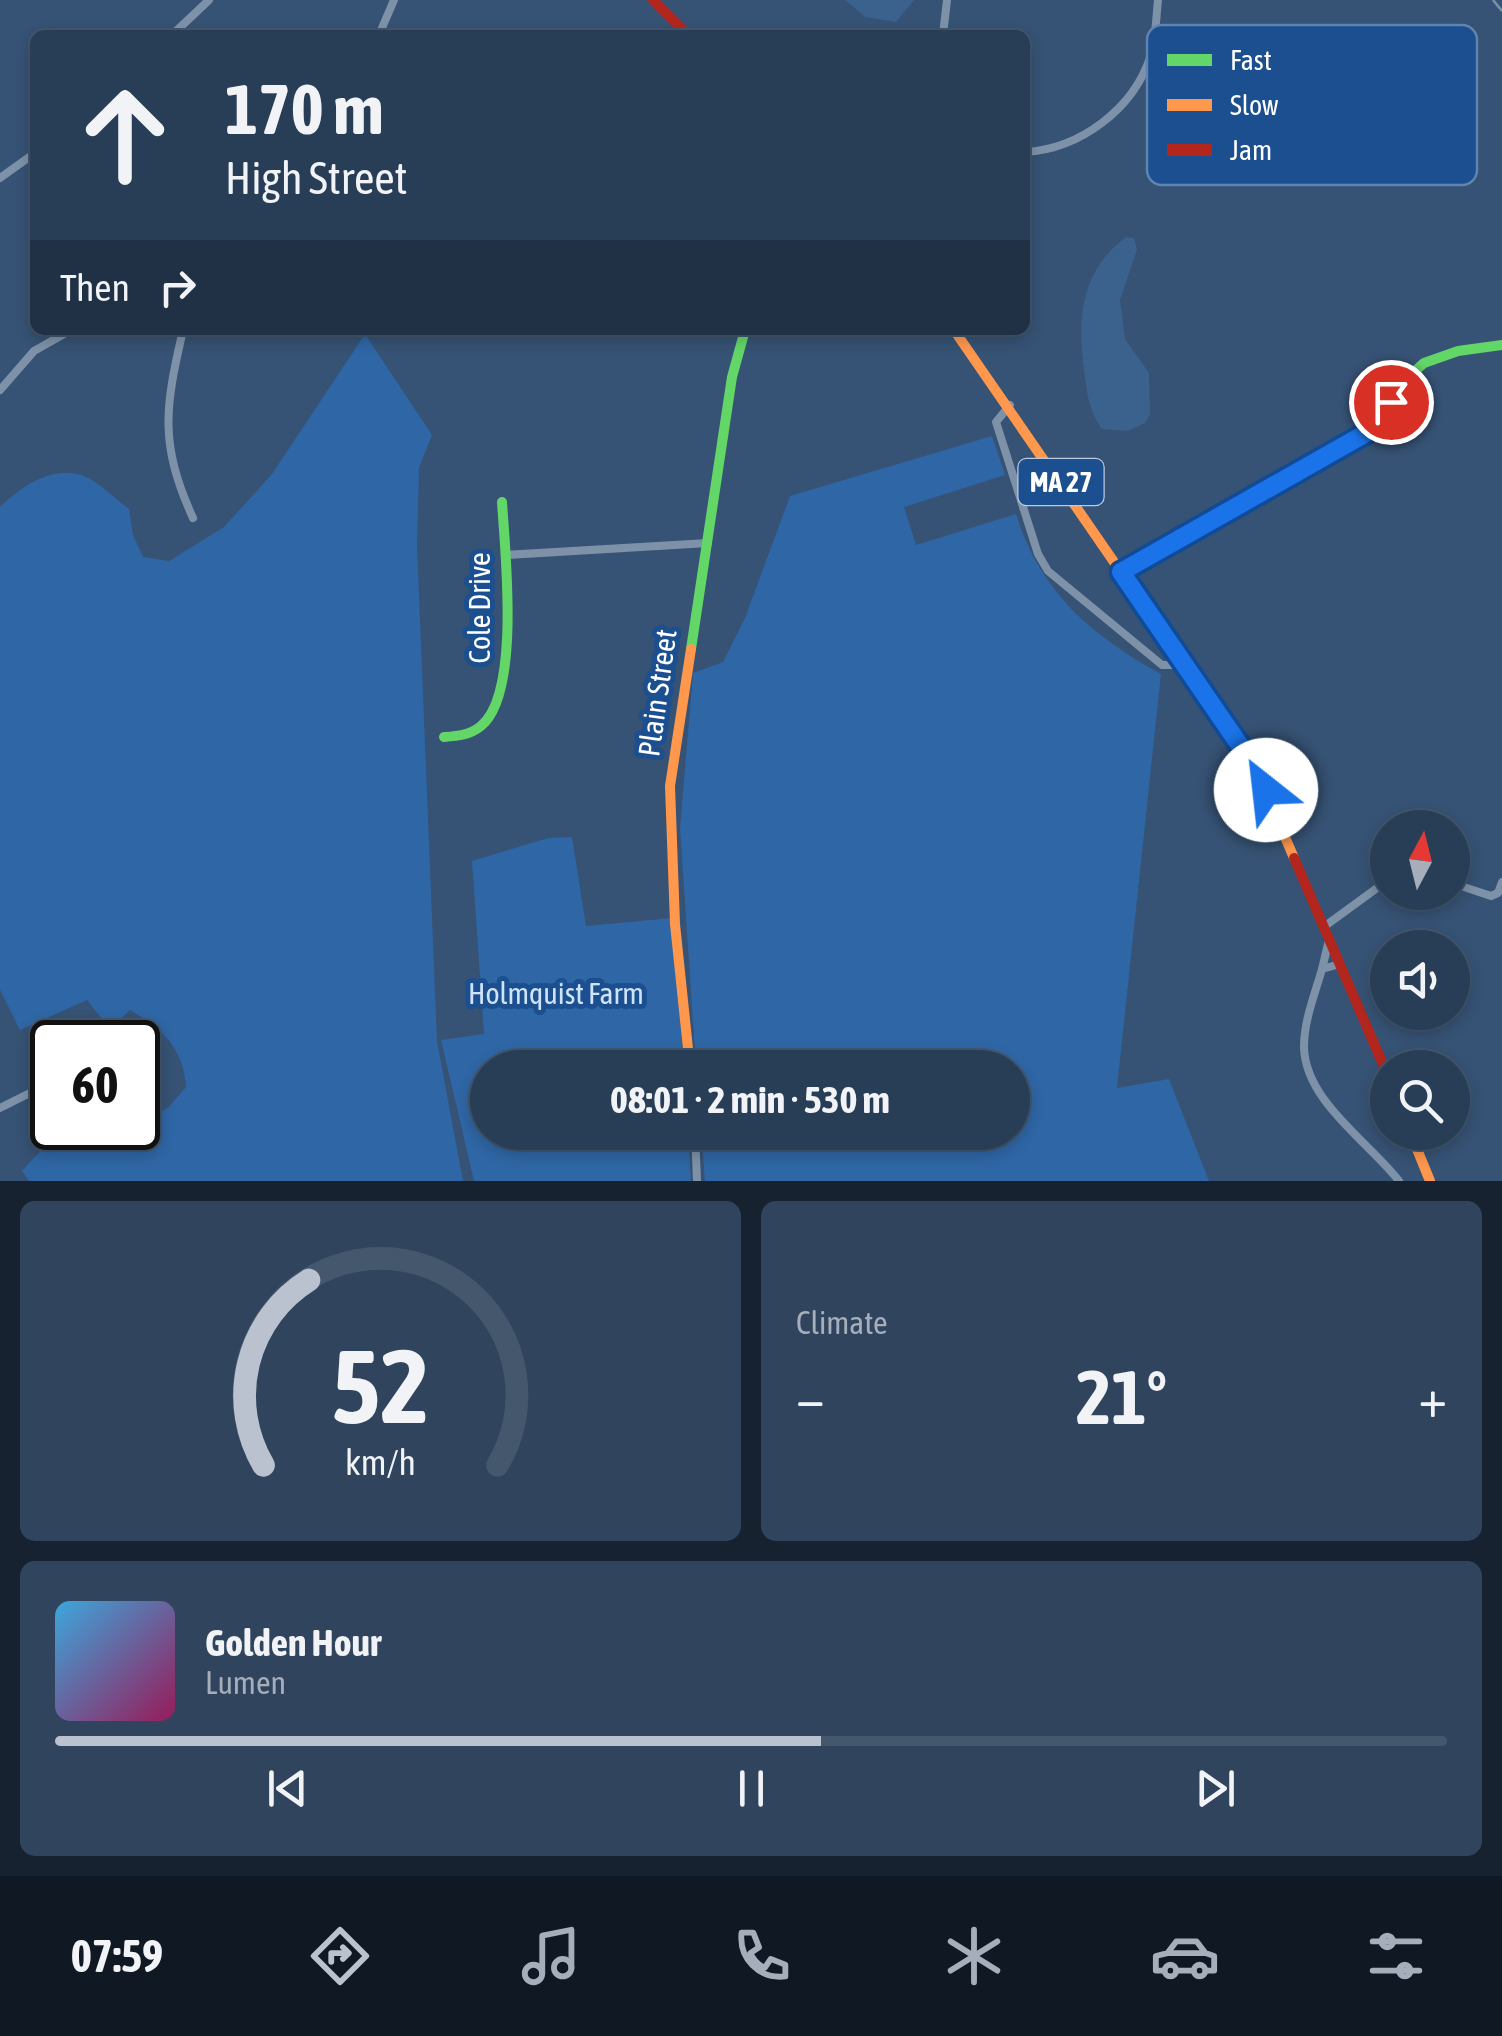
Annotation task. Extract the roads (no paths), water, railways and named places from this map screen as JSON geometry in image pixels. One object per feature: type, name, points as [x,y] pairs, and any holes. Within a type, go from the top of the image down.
[{"type":"street","points":[[177,30],[208,0]]},
{"type":"street","points":[[381,30],[394,0]]},
{"type":"street","points":[[653,0],[683,30]]},
{"type":"street","points":[[943,30],[946,0]]},
{"type":"street","points":[[1155,25],[1158,0]]},
{"type":"street","points":[[1030,151],[1070,142],[1118,110],[1147,62]]},
{"type":"street","points":[[0,178],[30,157]]},
{"type":"street","points":[[0,390],[34,351],[62,335]]},
{"type":"street","points":[[181,335],[168,390],[166,434],[174,476],[193,518]]},
{"type":"street","name":"Plain Street","points":[[688,1050],[674,924],[670,799],[686,660],[732,378],[743,335]]},
{"type":"street","name":"MA 27","points":[[958,335],[1010,405],[1254,766],[1377,1050]]},
{"type":"street","points":[[1121,572],[1368,432],[1406,379],[1424,363],[1458,351],[1502,345]]},
{"type":"street","points":[[1010,405],[996,422],[1038,554],[1048,571],[1162,665],[1174,666],[1181,658]]},
{"type":"street","name":"Cole Drive","points":[[444,737],[461,738],[477,728],[502,692],[508,657],[502,502]]},
{"type":"street","points":[[506,555],[708,543]]},
{"type":"street","points":[[1470,889],[1491,896],[1498,892],[1502,882]]},
{"type":"street","points":[[1370,896],[1328,932],[1308,1021],[1306,1064],[1334,1110],[1399,1181]]},
{"type":"street","points":[[1322,969],[1340,964]]},
{"type":"street","points":[[0,1108],[30,1093]]},
{"type":"street","points":[[696,1150],[697,1181]]},
{"type":"street","points":[[1417,1150],[1430,1181]]},
{"type":"railway","points":[[1493,0],[1502,11]]},
{"type":"park label","name":"Holmquist Farm","points":[[556,994]]}]
